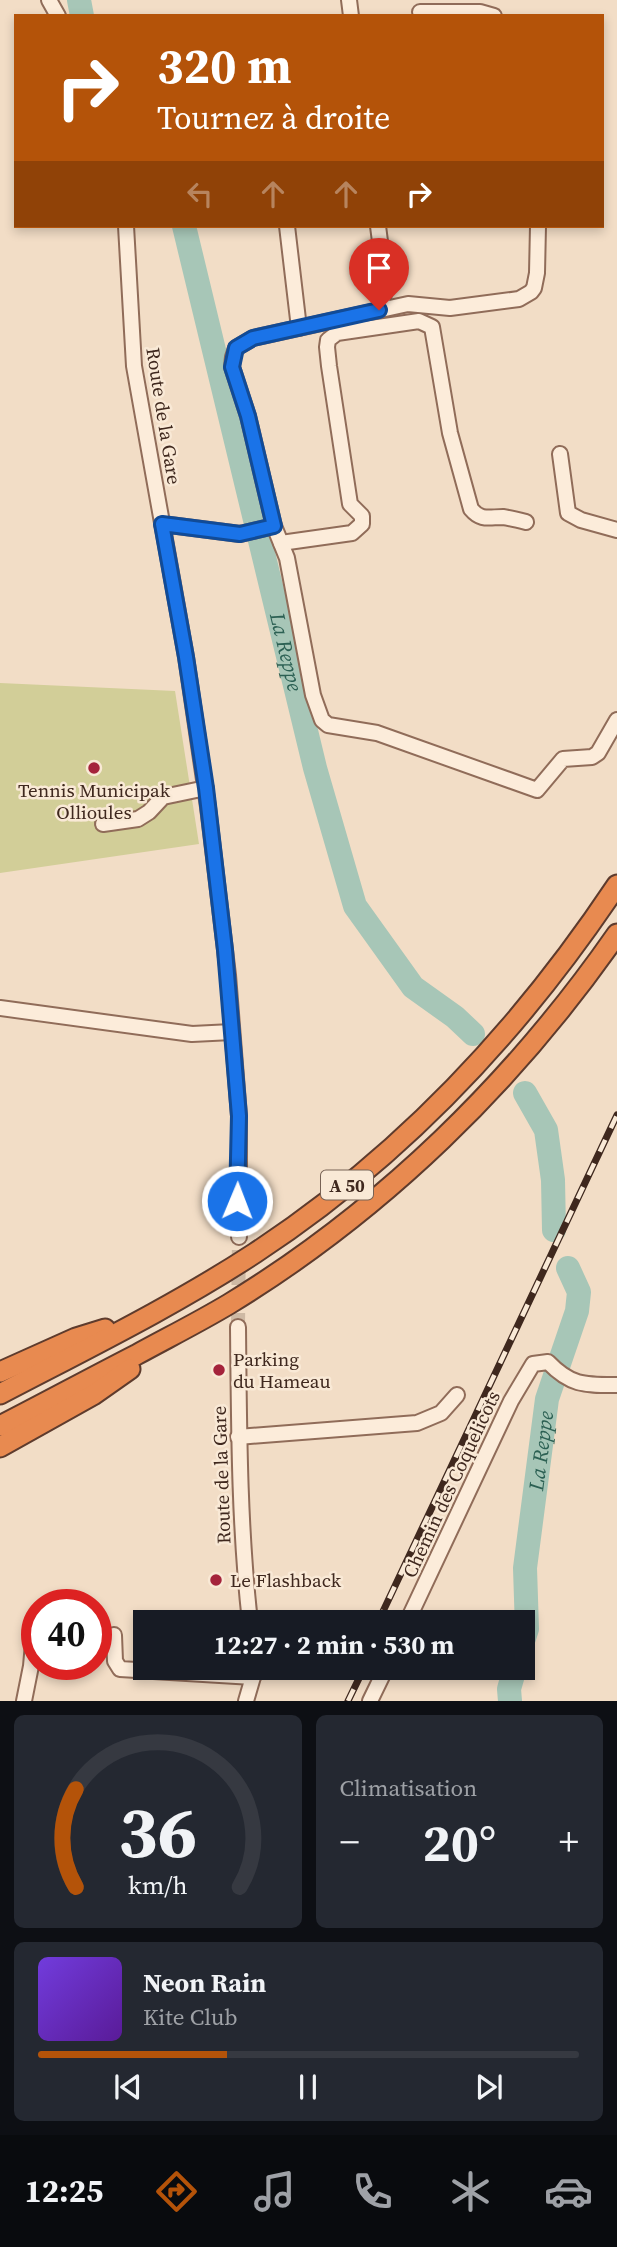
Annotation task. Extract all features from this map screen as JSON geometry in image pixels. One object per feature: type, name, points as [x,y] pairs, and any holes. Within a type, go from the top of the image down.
[{"type":"highway","name":"A 50","points":[[0,1394],[146,1317],[257,1252],[310,1214],[391,1148],[463,1079],[512,1026],[580,939],[617,885]]},
{"type":"highway","name":"A 50","points":[[0,1426],[229,1304],[344,1224],[435,1147],[529,1050],[567,1004],[617,934]]},
{"type":"highway","points":[[0,1372],[76,1338],[146,1317]]},
{"type":"highway","points":[[0,1447],[93,1395],[194,1324]]},
{"type":"street","points":[[420,12],[487,14]]},
{"type":"street","name":"Route de la Gare","points":[[125,228],[134,366],[186,657],[206,788],[226,962],[239,1116],[239,1237]]},
{"type":"street","points":[[287,228],[299,328]]},
{"type":"street","points":[[378,228],[386,288],[379,310]]},
{"type":"street","points":[[537,228],[537,273],[534,288],[519,299],[450,308],[408,304],[253,338],[236,348],[232,367],[248,416],[274,526],[286,558],[313,695],[321,720],[328,725],[377,733],[537,790],[563,759],[592,757],[598,754],[617,720]]},
{"type":"street","points":[[281,543],[352,533],[362,524],[362,516],[350,504],[346,484],[329,366],[328,340],[337,333],[419,321],[432,327],[450,433],[471,509],[482,518],[504,517],[526,522]]},
{"type":"street","points":[[560,454],[568,513],[617,530]]},
{"type":"street","points":[[162,524],[240,534],[274,526]]},
{"type":"street","points":[[103,824],[138,819],[163,797],[206,788]]},
{"type":"street","points":[[0,1008],[192,1034],[232,1032]]},
{"type":"street","name":"Route de la Gare","points":[[238,1327],[236,1490],[249,1610]]},
{"type":"street","name":"Chemin des Coquelicots","points":[[413,1610],[511,1401],[533,1364],[548,1362],[563,1377],[591,1385],[617,1385]]},
{"type":"street","points":[[238,1437],[417,1423],[441,1413],[457,1395]]},
{"type":"street","points":[[114,1635],[115,1661],[120,1670],[133,1670]]},
{"type":"street","points":[[24,1701],[29,1680]]},
{"type":"street","points":[[251,1698],[253,1680]]},
{"type":"street","points":[[370,1701],[380,1680]]},
{"type":"shaded area","name":"Tennis Municipak Ollioules","points":[[0,683],[175,691],[199,844],[0,873]]},
{"type":"waterway","name":"La Reppe","points":[[79,0],[82,14]]},
{"type":"waterway","name":"La Reppe","points":[[184,228],[315,768],[355,906],[413,987],[455,1017],[473,1034]]},
{"type":"waterway","name":"La Reppe","points":[[525,1093],[546,1130],[553,1180],[554,1230]]},
{"type":"waterway","name":"La Reppe","points":[[526,1610],[525,1568],[547,1399],[577,1311],[579,1292],[568,1268]]},
{"type":"waterway","name":"La Reppe","points":[[510,1701],[512,1680]]},
{"type":"tunnel","points":[[238,1327],[239,1237]]},
{"type":"railway","points":[[384,1610],[617,1115]]},
{"type":"railway","points":[[348,1701],[358,1680]]},
{"type":"place","name":"Tennis Municipak Ollioules","points":[[94,768]]},
{"type":"place","name":"Parking du Hameau","points":[[219,1370]]},
{"type":"place","name":"Le Flashback","points":[[216,1580]]},
{"type":"route","points":[[237,1201],[239,1116],[228,975],[206,788],[162,524],[240,534],[274,526],[248,416],[232,367],[234,352],[240,344],[253,338],[379,310]]}]
